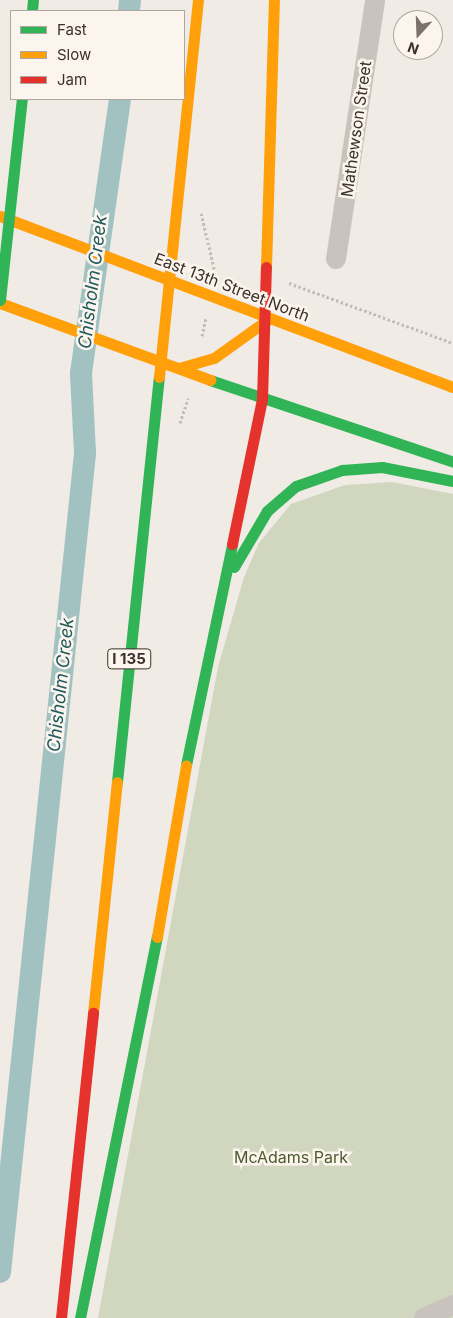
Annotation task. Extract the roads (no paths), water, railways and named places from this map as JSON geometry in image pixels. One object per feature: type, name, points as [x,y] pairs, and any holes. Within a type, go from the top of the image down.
[{"type":"main road","name":"I 135","points":[[61,1318],[198,0]]},
{"type":"main road","points":[[80,1318],[144,1004],[186,765],[219,595],[262,399],[267,320],[274,0]]},
{"type":"main road","points":[[22,100],[2,303],[262,399],[453,462]]},
{"type":"main road","name":"East 13th Street North","points":[[0,216],[173,281],[267,320],[453,387]]},
{"type":"main road","points":[[0,221],[13,222]]},
{"type":"main road","points":[[179,368],[214,358],[267,320]]},
{"type":"main road","points":[[219,595],[267,511],[296,486],[342,470],[382,467],[453,481]]},
{"type":"street","name":"Mathewson Street","points":[[336,258],[375,0]]},
{"type":"street","points":[[424,1318],[453,1304]]},
{"type":"waterway","name":"Chisholm Creek","points":[[129,10],[130,0]]},
{"type":"waterway","name":"Chisholm Creek","points":[[0,1272],[85,453],[81,373],[120,100]]},
{"type":"park label","name":"McAdams Park","points":[[291,1157]]}]
